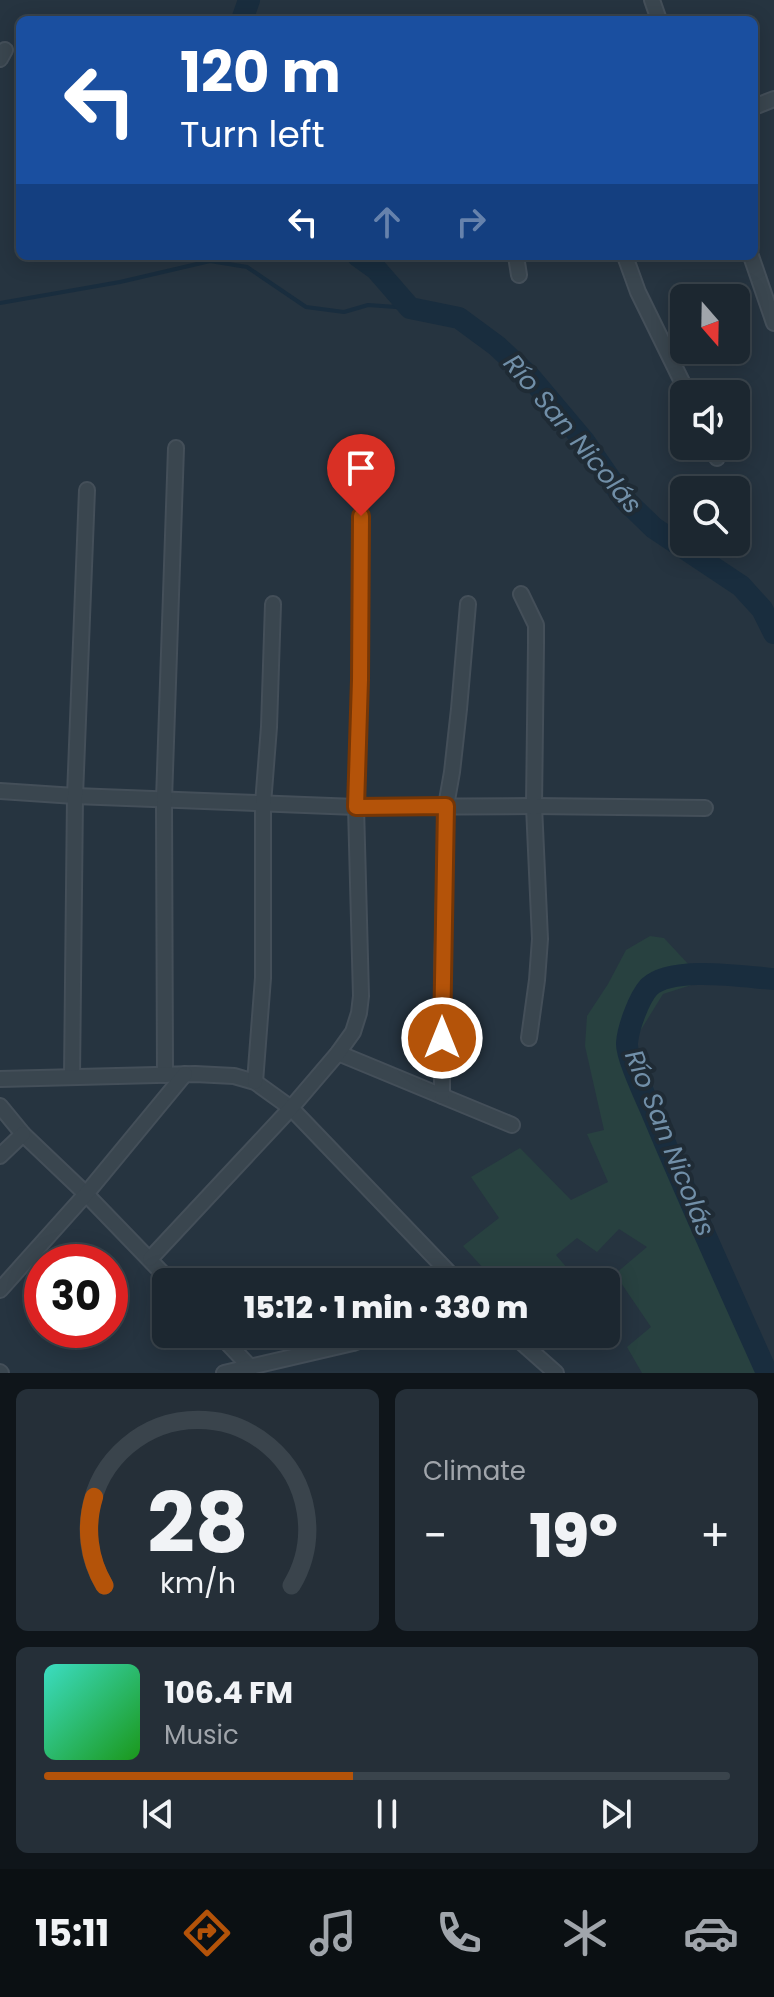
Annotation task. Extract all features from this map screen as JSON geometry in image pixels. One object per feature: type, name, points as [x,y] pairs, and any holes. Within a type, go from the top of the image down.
[{"type":"street","points":[[517,260],[519,275]]},
{"type":"street","points":[[626,260],[638,292],[681,380]]},
{"type":"street","points":[[752,260],[774,323]]},
{"type":"street","points":[[165,1075],[164,800],[176,448]]},
{"type":"street","points":[[72,1077],[75,796],[87,490]]},
{"type":"street","points":[[150,1259],[338,1053],[353,1032],[359,1013],[356,807],[361,516]]},
{"type":"street","points":[[521,594],[536,625],[534,806],[540,939],[529,1038]]},
{"type":"street","points":[[255,1082],[263,978],[263,804],[273,604]]},
{"type":"street","points":[[442,1096],[446,806],[468,604]]},
{"type":"street","points":[[0,791],[356,807],[705,808]]},
{"type":"street","points":[[338,1053],[512,1125]]},
{"type":"street","points":[[0,1079],[185,1074],[234,1076],[255,1082],[291,1108],[445,1268]]},
{"type":"street","points":[[0,1290],[86,1194],[185,1074]]},
{"type":"street","points":[[0,1106],[23,1134],[158,1268]]},
{"type":"street","points":[[0,1156],[23,1134]]},
{"type":"street","points":[[232,1348],[251,1368]]},
{"type":"street","points":[[224,1373],[333,1348]]},
{"type":"street","points":[[526,1348],[547,1370]]},
{"type":"green space","points":[[650,936],[664,938],[704,981],[663,994],[626,1054],[695,1218],[769,1373],[642,1373],[627,1347],[651,1327],[620,1281],[620,1270],[647,1247],[619,1229],[597,1252],[577,1238],[556,1255],[567,1268],[483,1268],[463,1246],[499,1218],[471,1177],[520,1148],[571,1200],[608,1182],[587,1134],[604,1130],[585,1046],[587,1016],[626,950]]},
{"type":"waterway","name":"Río San Nicolás","points":[[243,16],[249,0]]},
{"type":"waterway","name":"Río San Nicolás","points":[[364,260],[376,269],[410,308],[459,318],[497,346],[531,378],[584,441],[624,499],[654,528],[741,586],[762,609],[774,633]]},
{"type":"waterway","points":[[0,303],[120,282],[210,261],[247,267],[306,307],[344,312],[368,305],[410,308]]},
{"type":"waterway","name":"Río San Nicolás","points":[[767,1373],[643,1091],[627,1043],[641,998],[649,987],[660,980],[691,974],[774,979]]},
{"type":"route","points":[[361,516],[356,807],[446,806],[442,1038]]}]
